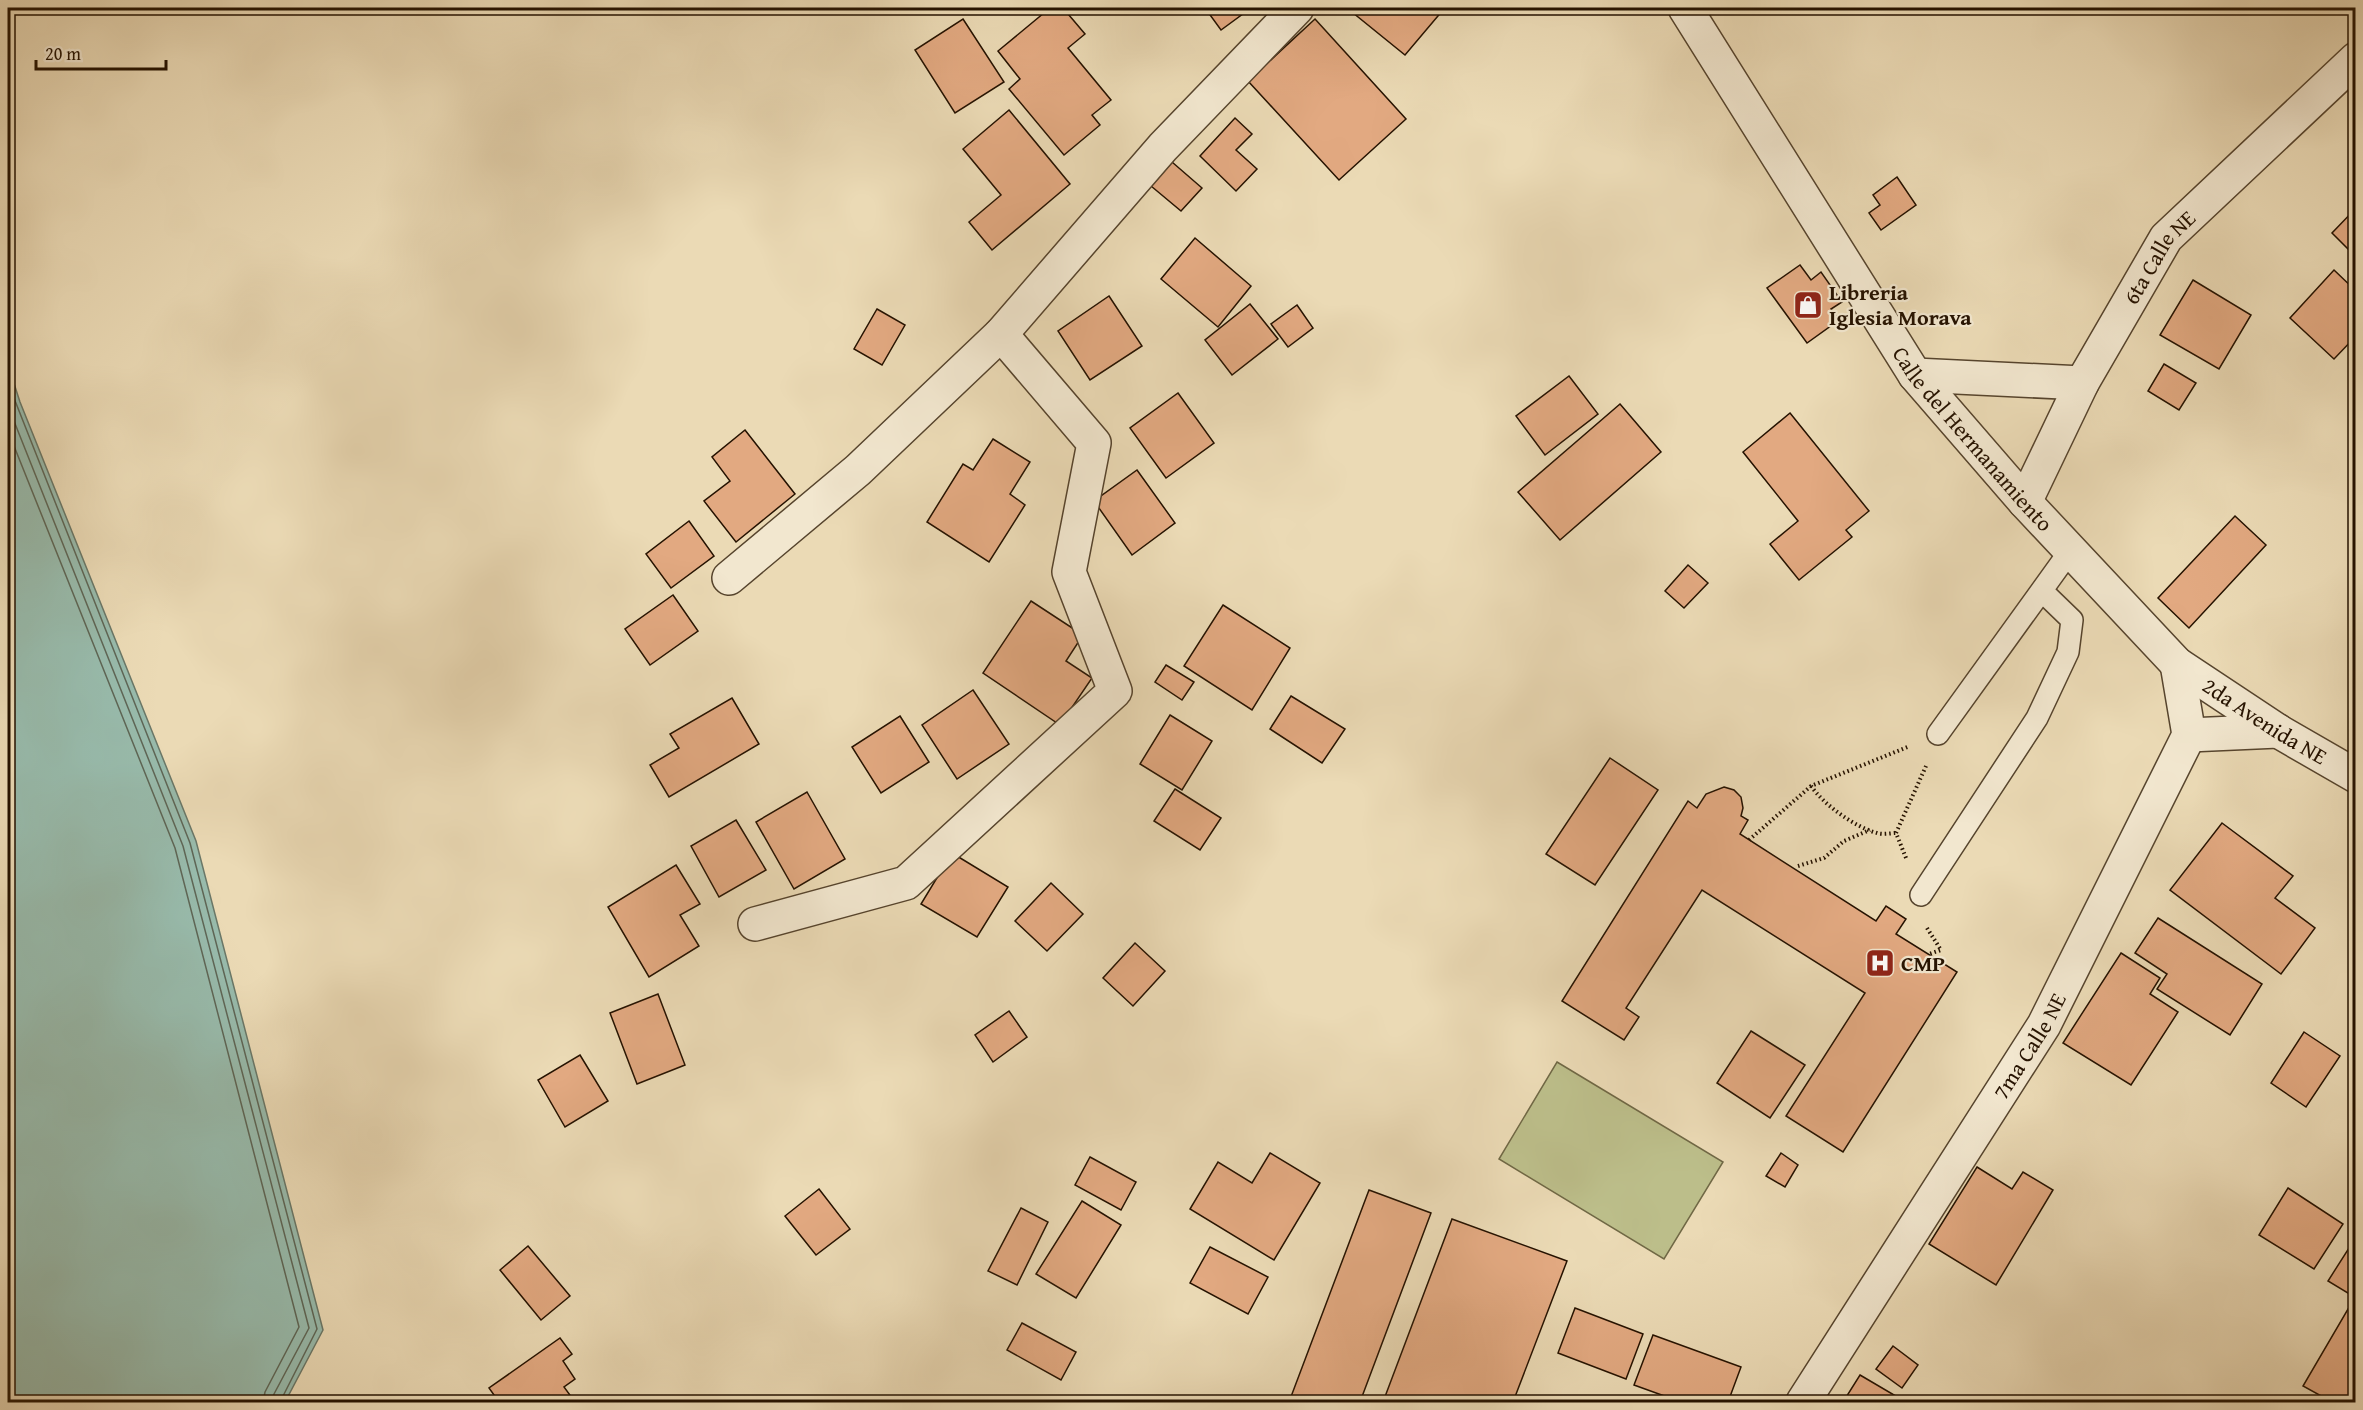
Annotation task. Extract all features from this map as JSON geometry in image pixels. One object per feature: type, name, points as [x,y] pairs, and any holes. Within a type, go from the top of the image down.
[{"type":"street","points":[[729,579],[858,471],[1001,334],[1163,147],[1297,8]]},
{"type":"street","name":"Calle del Hermanamiento","points":[[1685,8],[1915,375],[2025,502],[2178,664]]},
{"type":"street","name":"6ta Calle NE","points":[[2025,502],[2082,383],[2166,238],[2355,59]]},
{"type":"street","points":[[755,924],[906,883],[1114,691],[1069,572],[1094,443],[1001,334]]},
{"type":"street","points":[[1915,375],[2082,383]]},
{"type":"street","points":[[2178,664],[2189,735],[2278,731]]},
{"type":"street","name":"2da Avenida NE","points":[[2178,664],[2278,731],[2355,776]]},
{"type":"street","name":"7ma Calle NE","points":[[1803,1402],[2044,1025],[2189,735]]},
{"type":"lane","points":[[1938,734],[2070,551]]},
{"type":"lane","points":[[1922,895],[2037,718],[2068,652],[2072,620],[2042,591]]},
{"type":"path","points":[[1749,840],[1811,786],[1938,734]]},
{"type":"path","points":[[1811,786],[1818,797],[1844,817],[1878,834],[1896,833]]},
{"type":"path","points":[[1797,866],[1824,858],[1844,841],[1871,830]]},
{"type":"green space","points":[[1557,1062],[1723,1162],[1664,1259],[1499,1159]]},
{"type":"water","points":[[8,365],[20,402],[196,841],[323,1330],[285,1402],[8,1402]]},
{"type":"building","points":[[1050,8],[1063,8],[1085,34],[1068,48],[1111,100],[1092,115],[1100,125],[1064,155],[1009,89],[1020,79],[998,51]]},
{"type":"building","points":[[1205,8],[1251,8],[1221,30]]},
{"type":"building","points":[[1347,8],[1441,8],[1443,10],[1405,55]]},
{"type":"building","points":[[963,19],[1004,82],[955,113],[915,50]]},
{"type":"building","points":[[1315,19],[1406,119],[1339,180],[1248,81]]},
{"type":"building","points":[[1009,110],[1070,184],[992,250],[969,222],[1001,195],[963,149]]},
{"type":"building","points":[[1235,118],[1252,134],[1236,150],[1257,169],[1236,191],[1200,156]]},
{"type":"building","points":[[1172,162],[1202,188],[1181,211],[1151,186]]},
{"type":"building","points":[[1897,177],[1916,205],[1881,230],[1869,213],[1880,205],[1873,195]]},
{"type":"building","points":[[2356,208],[2356,257],[2332,233]]},
{"type":"building","points":[[1195,238],[1251,286],[1218,327],[1161,279]]},
{"type":"building","name":"Libreria Iglesia Morava","points":[[1800,265],[1811,280],[1821,272],[1842,302],[1831,309],[1839,320],[1807,343],[1767,288]]},
{"type":"building","points":[[2334,270],[2356,291],[2356,336],[2334,359],[2290,318]]},
{"type":"building","points":[[2193,280],[2251,315],[2219,369],[2160,335]]},
{"type":"building","points":[[1109,296],[1142,346],[1090,380],[1058,331]]},
{"type":"building","points":[[1250,304],[1278,339],[1232,375],[1205,340]]},
{"type":"building","points":[[1297,305],[1313,328],[1288,347],[1271,324]]},
{"type":"building","points":[[877,309],[905,325],[882,365],[854,349]]},
{"type":"building","points":[[2164,364],[2196,383],[2179,410],[2148,391]]},
{"type":"building","points":[[1569,376],[1598,414],[1545,455],[1516,416]]},
{"type":"building","points":[[1178,393],[1214,443],[1166,478],[1130,428]]},
{"type":"building","points":[[1620,404],[1661,452],[1560,540],[1518,492]]},
{"type":"building","points":[[1790,413],[1869,511],[1846,530],[1852,537],[1799,580],[1770,544],[1798,521],[1743,452]]},
{"type":"building","points":[[745,430],[795,494],[736,542],[704,501],[730,481],[712,457]]},
{"type":"building","points":[[993,439],[1030,462],[1010,494],[1025,505],[989,562],[927,522],[963,464],[973,470]]},
{"type":"building","points":[[1137,470],[1175,523],[1132,555],[1094,501]]},
{"type":"building","points":[[2235,516],[2266,545],[2189,628],[2158,598]]},
{"type":"building","points":[[689,521],[714,556],[671,588],[646,554]]},
{"type":"building","points":[[1688,565],[1708,583],[1684,608],[1665,591]]},
{"type":"building","points":[[673,595],[698,631],[650,665],[625,629]]},
{"type":"building","points":[[1031,601],[1083,635],[1066,661],[1092,678],[1060,725],[983,673]]},
{"type":"building","points":[[1223,605],[1290,648],[1252,710],[1184,666]]},
{"type":"building","points":[[1166,665],[1194,682],[1182,700],[1155,682]]},
{"type":"building","points":[[973,690],[1009,744],[957,779],[922,725]]},
{"type":"building","points":[[1291,696],[1345,729],[1322,763],[1270,729]]},
{"type":"building","points":[[732,698],[759,744],[669,797],[650,765],[679,748],[670,734]]},
{"type":"building","points":[[1170,715],[1212,741],[1182,790],[1140,764]]},
{"type":"building","points":[[900,716],[929,762],[881,793],[852,747]]},
{"type":"building","points":[[1610,758],[1658,790],[1595,885],[1546,854]]},
{"type":"building","name":"CMP","points":[[1724,787],[1734,790],[1741,797],[1743,808],[1741,816],[1748,820],[1740,834],[1876,921],[1886,906],[1906,919],[1896,934],[1957,972],[1843,1152],[1786,1116],[1865,993],[1702,890],[1626,1008],[1639,1017],[1624,1040],[1562,1001],[1688,801],[1697,808],[1706,794]]},
{"type":"building","points":[[1175,789],[1221,818],[1200,850],[1154,821]]},
{"type":"building","points":[[807,792],[845,859],[794,889],[756,822]]},
{"type":"building","points":[[736,820],[766,870],[719,897],[691,846]]},
{"type":"building","points":[[2222,823],[2293,876],[2275,898],[2315,928],[2281,974],[2170,890]]},
{"type":"building","points":[[952,853],[1008,887],[977,937],[921,904]]},
{"type":"building","points":[[676,865],[700,904],[680,915],[699,946],[649,977],[608,907]]},
{"type":"building","points":[[1051,883],[1083,914],[1047,951],[1015,921]]},
{"type":"building","points":[[2158,918],[2262,984],[2230,1035],[2157,989],[2167,974],[2135,953]]},
{"type":"building","points":[[1135,943],[1165,971],[1133,1006],[1103,978]]},
{"type":"building","points":[[2121,953],[2160,978],[2150,994],[2178,1012],[2131,1085],[2063,1043]]},
{"type":"building","points":[[658,994],[685,1065],[637,1084],[610,1013]]},
{"type":"building","points":[[1009,1011],[1027,1037],[993,1062],[975,1035]]},
{"type":"building","points":[[1751,1031],[1805,1065],[1770,1118],[1717,1083]]},
{"type":"building","points":[[2304,1032],[2340,1056],[2306,1107],[2271,1083]]},
{"type":"building","points":[[580,1055],[608,1101],[565,1127],[538,1080]]},
{"type":"building","points":[[1270,1153],[1320,1183],[1274,1260],[1190,1209],[1218,1162],[1252,1183]]},
{"type":"building","points":[[1781,1153],[1798,1165],[1785,1187],[1766,1176]]},
{"type":"building","points":[[1090,1157],[1136,1182],[1121,1210],[1075,1185]]},
{"type":"building","points":[[1977,1167],[2012,1189],[2023,1172],[2053,1190],[1996,1285],[1929,1244]]},
{"type":"building","points":[[2288,1188],[2343,1224],[2314,1269],[2259,1235]]},
{"type":"building","points":[[819,1189],[850,1229],[816,1255],[785,1216]]},
{"type":"building","points":[[1369,1190],[1431,1213],[1360,1402],[1289,1402]]},
{"type":"building","points":[[1082,1201],[1121,1225],[1076,1298],[1036,1274]]},
{"type":"building","points":[[1021,1208],[1048,1222],[1017,1285],[988,1271]]},
{"type":"building","points":[[1452,1219],[1567,1261],[1513,1402],[1383,1402]]},
{"type":"building","points":[[2356,1237],[2356,1298],[2328,1281]]},
{"type":"building","points":[[528,1246],[570,1296],[541,1320],[500,1270]]},
{"type":"building","points":[[1210,1247],[1268,1277],[1248,1314],[1190,1283]]},
{"type":"building","points":[[1575,1308],[1643,1334],[1626,1379],[1558,1353]]},
{"type":"building","points":[[2348,1309],[2356,1314],[2356,1402],[2332,1402],[2303,1386]]},
{"type":"building","points":[[1022,1323],[1076,1352],[1061,1380],[1007,1350]]},
{"type":"building","points":[[1653,1335],[1741,1367],[1728,1402],[1681,1402],[1634,1385]]},
{"type":"building","points":[[560,1338],[572,1354],[563,1361],[575,1379],[564,1387],[575,1402],[499,1402],[489,1388]]},
{"type":"building","points":[[1893,1346],[1918,1365],[1902,1388],[1876,1369]]},
{"type":"building","points":[[1860,1375],[1906,1402],[1843,1402]]},
{"type":"place","name":"Libreria Iglesia Morava","points":[[1808,305]]},
{"type":"place","name":"CMP","points":[[1880,963]]}]
